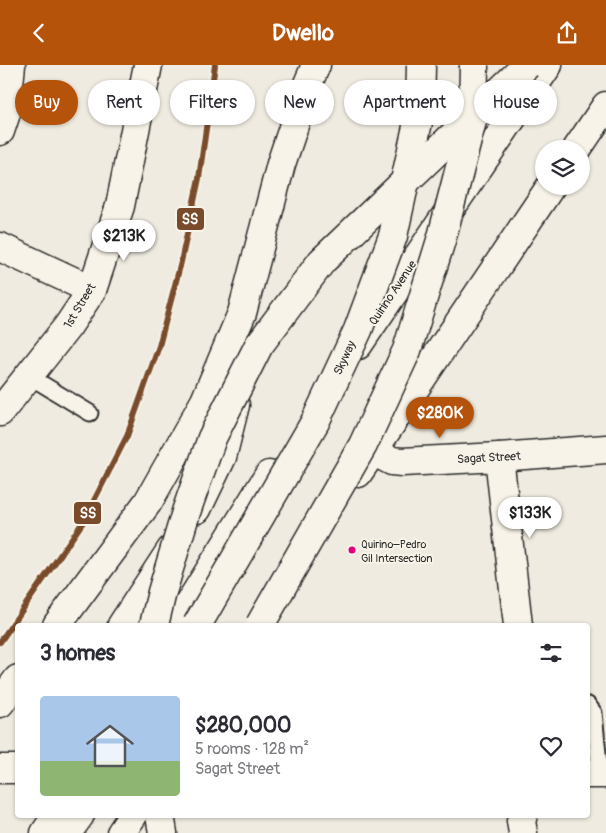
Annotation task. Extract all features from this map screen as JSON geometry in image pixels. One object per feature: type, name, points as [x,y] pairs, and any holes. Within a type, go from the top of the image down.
[{"type":"main road","points":[[0,131],[6,113],[11,65]]},
{"type":"main road","name":"1st Street","points":[[0,412],[68,327],[92,291],[120,206],[148,65]]},
{"type":"main road","points":[[59,623],[148,502],[205,401],[242,313],[281,164],[316,65]]},
{"type":"main road","name":"Skyway","points":[[198,623],[315,422],[358,330],[394,235],[420,113],[421,65]]},
{"type":"main road","points":[[261,623],[363,445],[407,350],[442,237],[473,117],[474,65]]},
{"type":"main road","points":[[481,165],[500,121],[516,65]]},
{"type":"main road","points":[[154,623],[186,512],[212,438],[259,345],[322,261],[527,65]]},
{"type":"main road","name":"Quirino Avenue","points":[[177,623],[281,457],[548,65]]},
{"type":"main road","points":[[583,140],[606,106]]},
{"type":"main road","points":[[254,623],[373,451],[545,195]]},
{"type":"main road","points":[[0,247],[92,291]]},
{"type":"main road","points":[[123,623],[195,512],[222,457],[236,401],[242,313]]},
{"type":"main road","name":"Sagat Street","points":[[373,451],[392,461],[402,462],[606,449]]},
{"type":"main road","points":[[499,457],[518,623]]},
{"type":"main road","points":[[0,703],[15,683]]},
{"type":"main road","points":[[0,769],[15,769]]},
{"type":"main road","points":[[45,833],[55,818]]},
{"type":"main road","points":[[67,833],[78,818]]},
{"type":"main road","points":[[114,833],[123,818]]},
{"type":"main road","points":[[121,833],[131,818]]},
{"type":"main road","points":[[160,818],[163,833]]},
{"type":"main road","points":[[522,818],[523,833]]},
{"type":"lane","points":[[29,376],[90,413]]},
{"type":"lane","points":[[590,708],[594,713],[598,774]]},
{"type":"transit line","name":"SS","points":[[0,642],[83,522],[127,436],[159,346],[181,262],[199,178],[215,65]]},
{"type":"place","name":"Quirino–Pedro Gil Intersection","points":[[352,550]]}]
